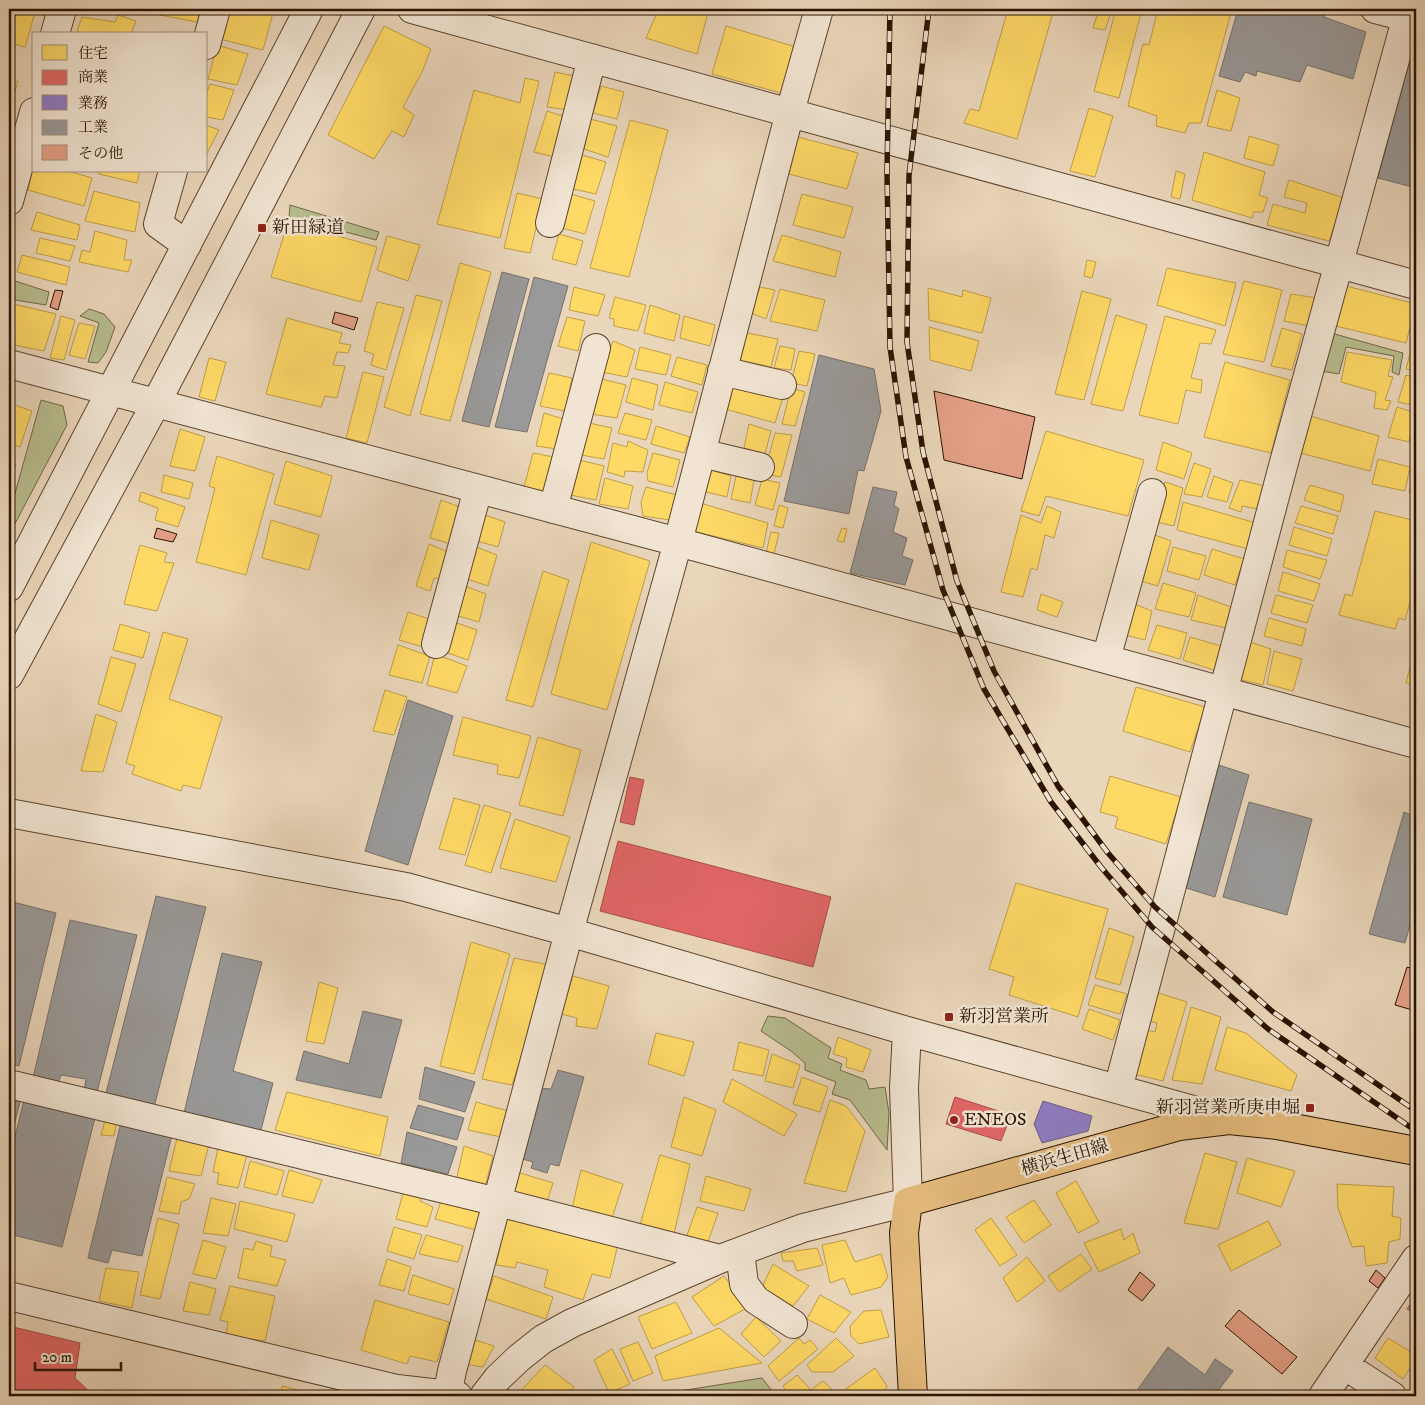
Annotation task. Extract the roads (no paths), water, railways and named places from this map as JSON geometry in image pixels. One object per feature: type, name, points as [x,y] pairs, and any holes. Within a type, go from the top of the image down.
[{"type":"main road","name":"横浜生田線","points":[[908,1202],[1179,1126],[1229,1120],[1277,1124],[1416,1151]]},
{"type":"main road","points":[[908,1202],[904,1233],[913,1396]]},
{"type":"street","points":[[56,32],[62,9]]},
{"type":"street","points":[[208,38],[216,9]]},
{"type":"street","points":[[9,587],[309,9]]},
{"type":"street","points":[[9,675],[156,403],[362,9]]},
{"type":"street","points":[[412,9],[1416,285]]},
{"type":"street","points":[[9,1296],[397,1389],[452,1396],[452,1371],[569,932],[678,542],[818,9]]},
{"type":"street","points":[[1118,1089],[1408,13],[1375,9]]},
{"type":"street","points":[[550,224],[592,58]]},
{"type":"street","points":[[9,201],[27,121]]},
{"type":"street","points":[[173,172],[158,224],[187,245]]},
{"type":"street","points":[[553,509],[596,348]]},
{"type":"street","points":[[9,364],[678,542],[1416,744]]},
{"type":"street","points":[[722,371],[782,385]]},
{"type":"street","points":[[701,454],[760,467]]},
{"type":"street","points":[[436,644],[478,489]]},
{"type":"street","points":[[1106,659],[1152,493]]},
{"type":"street","points":[[9,813],[406,887],[1229,1120]]},
{"type":"street","points":[[484,1396],[498,1378],[543,1339],[588,1315],[803,1228],[908,1202],[904,1088],[907,1030]]},
{"type":"street","points":[[9,1084],[730,1256]]},
{"type":"street","points":[[730,1256],[744,1284],[756,1300],[793,1324]]},
{"type":"street","points":[[1323,1396],[1416,1259]]},
{"type":"street","points":[[1344,1365],[1392,1396]]},
{"type":"railway","points":[[890,9],[887,172],[890,347],[906,457],[943,590],[984,689],[1051,802],[1101,867],[1152,927],[1268,1029],[1416,1131]]},
{"type":"railway","points":[[929,9],[909,175],[907,342],[923,452],[957,581],[994,671],[1058,786],[1108,853],[1155,907],[1273,1012],[1416,1111]]},
{"type":"place","name":"新田緑道","points":[[262,228]]},
{"type":"place","name":"新羽営業所","points":[[949,1017]]},
{"type":"place","name":"新羽営業所庚申堀","points":[[1310,1108]]},
{"type":"place","name":"ENEOS","points":[[954,1120]]}]
